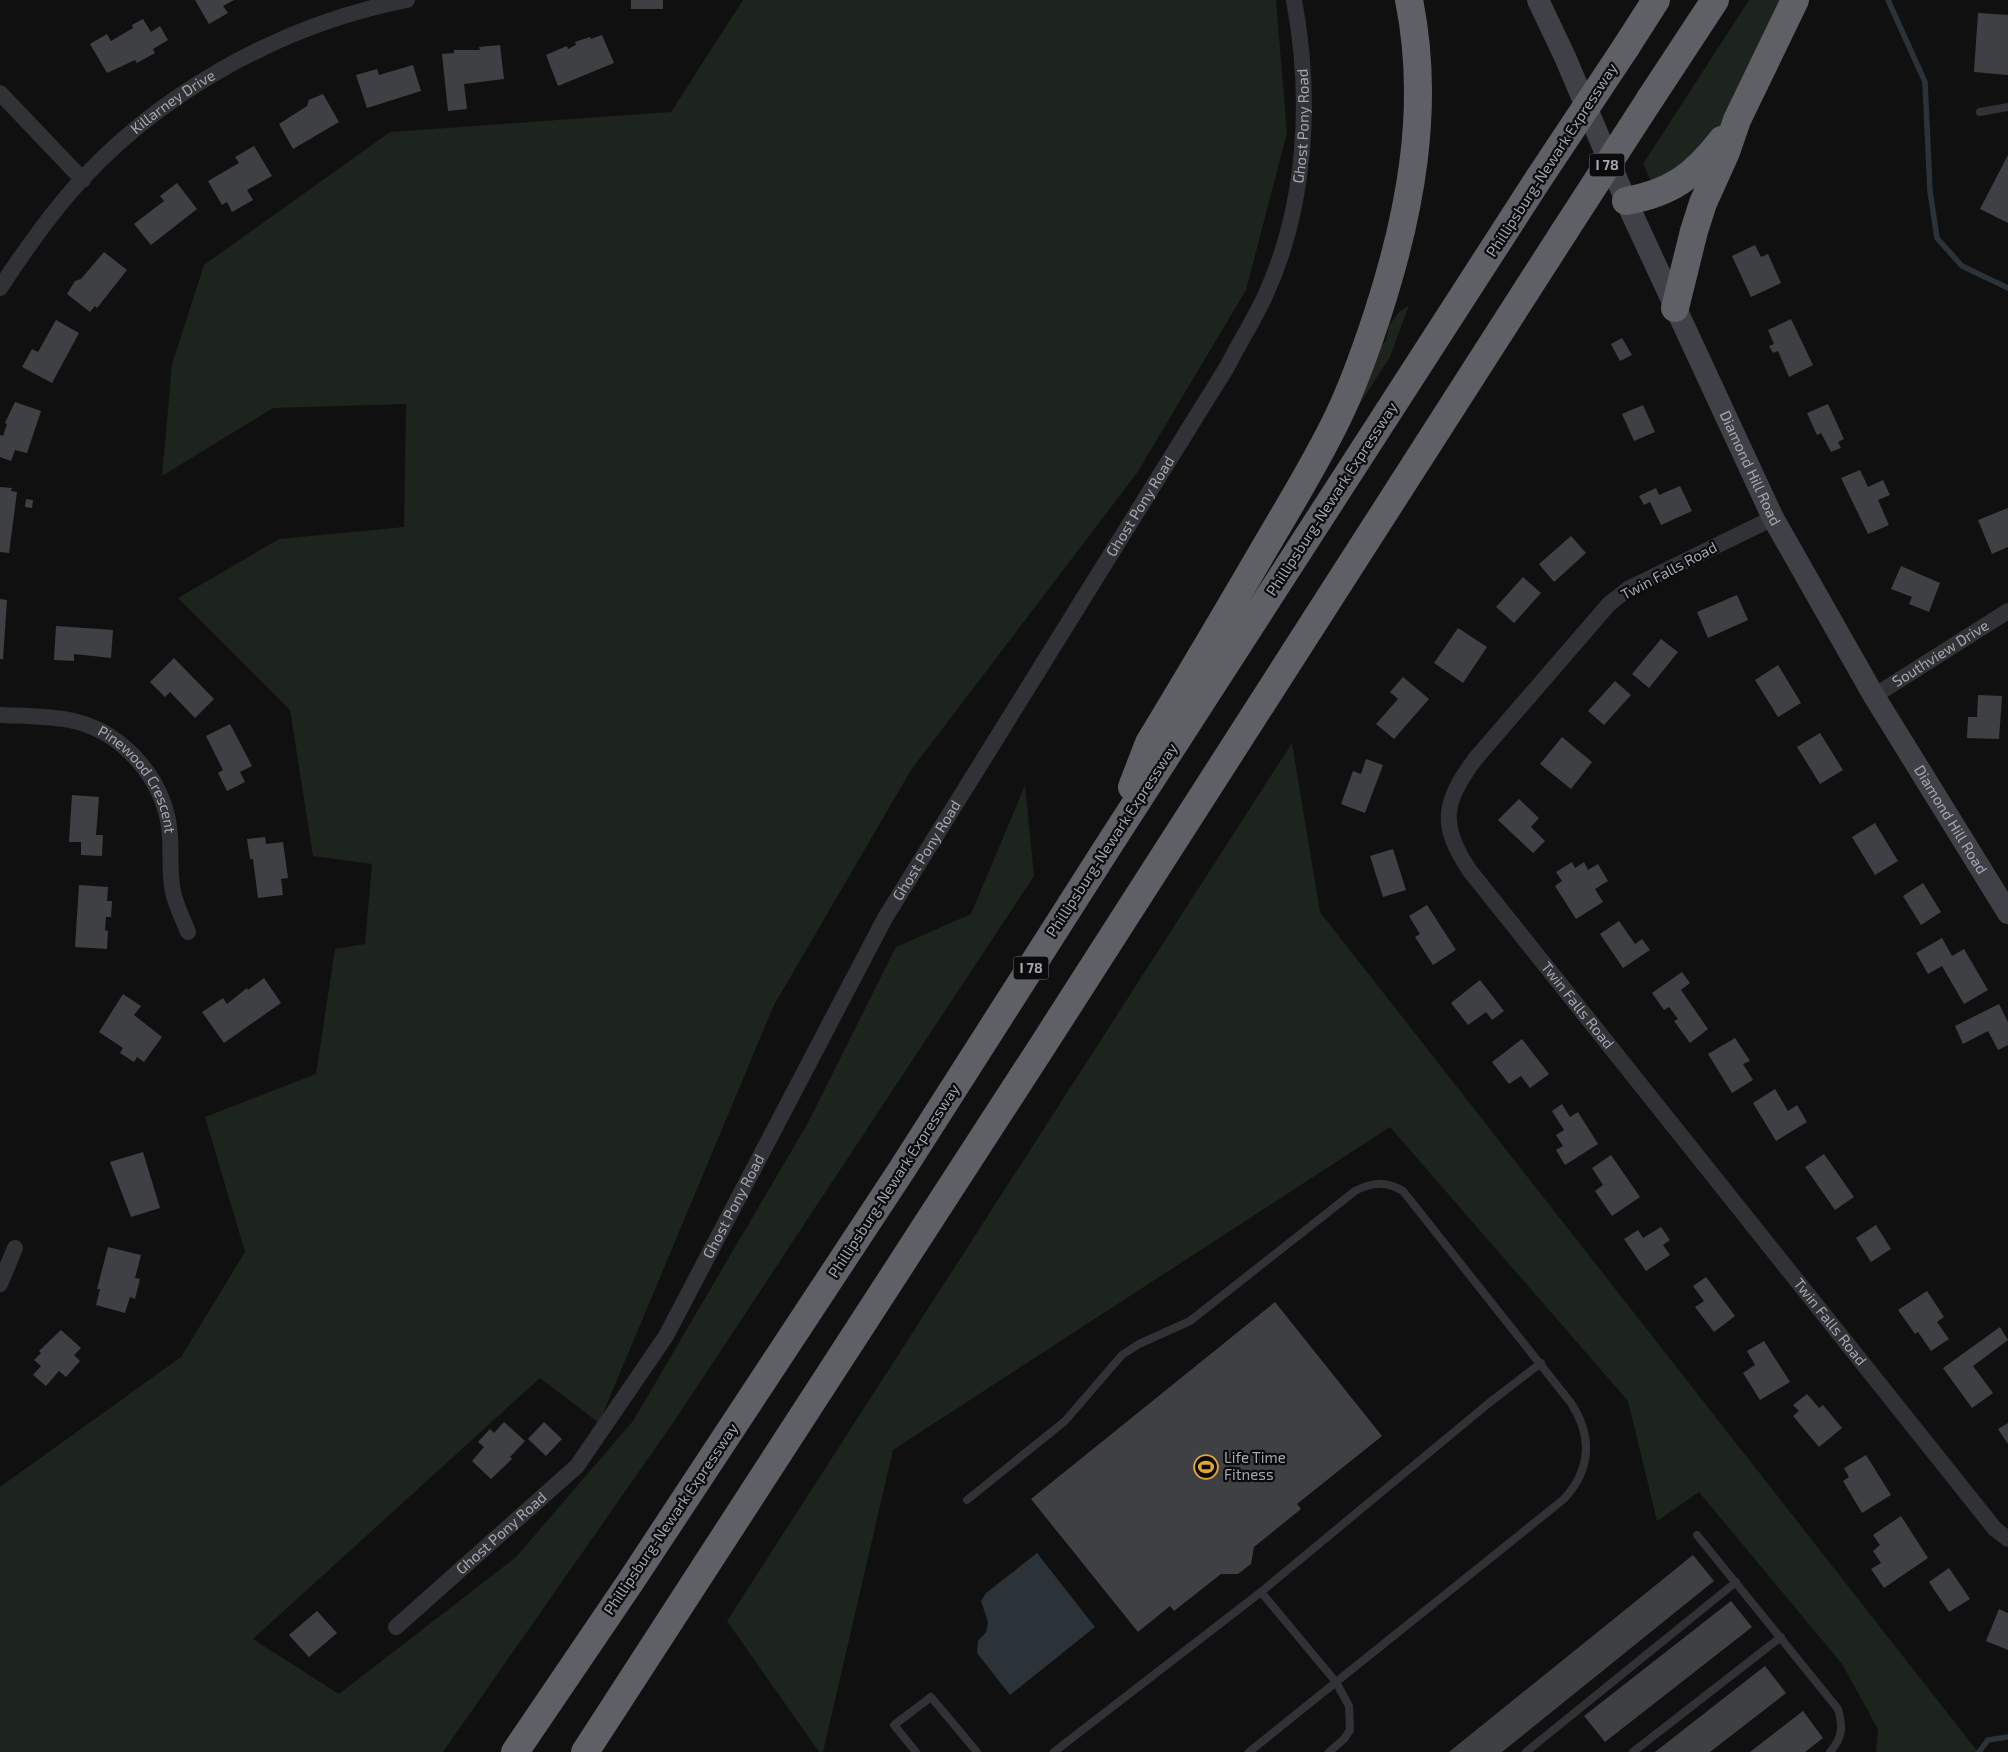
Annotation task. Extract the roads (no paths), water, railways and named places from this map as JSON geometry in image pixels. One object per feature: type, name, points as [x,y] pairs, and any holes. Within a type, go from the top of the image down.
[{"type":"highway","points":[[1107,848],[1149,743],[1293,499],[1338,417],[1364,355],[1399,247],[1413,172],[1418,116],[1416,63],[1408,0]]},
{"type":"highway","name":"Phillipsburg-Newark Expressway","points":[[515,1752],[896,1179],[1107,848],[1656,0]]},
{"type":"highway","name":"I 78","points":[[585,1752],[1043,1045],[1564,232],[1715,0]]},
{"type":"highway","points":[[1675,308],[1694,231],[1737,120],[1795,0]]},
{"type":"highway","points":[[1626,201],[1660,193],[1687,178],[1709,156],[1737,120]]},
{"type":"main road","name":"Diamond Hill Road","points":[[1538,0],[1565,57],[1626,201],[1772,518],[1874,696],[2008,913]]},
{"type":"street","name":"Killarney Drive","points":[[0,288],[28,245],[83,180],[114,149],[164,108],[218,72],[276,43],[336,19],[407,0]]},
{"type":"street","name":"Ghost Pony Road","points":[[396,1627],[577,1466],[666,1336],[884,918],[1227,367],[1265,296],[1283,246],[1296,194],[1303,142],[1304,88],[1300,36],[1294,0]]},
{"type":"street","points":[[0,93],[83,180]]},
{"type":"street","name":"Twin Falls Road","points":[[1772,518],[1628,589],[1609,604],[1476,758],[1458,782],[1450,800],[1448,819],[1451,836],[1458,854],[1470,871],[1995,1529],[2008,1539]]},
{"type":"street","name":"Southview Drive","points":[[1874,696],[2008,612]]},
{"type":"street","name":"Pinewood Crescent","points":[[0,715],[69,720],[94,728],[128,750],[146,770],[159,793],[168,818],[173,892],[188,932]]},
{"type":"street","points":[[0,1284],[15,1248]]},
{"type":"lane","points":[[1980,112],[2008,107]]},
{"type":"lane","points":[[967,1500],[1065,1421],[1122,1356],[1139,1344],[1190,1321],[1364,1186],[1386,1184],[1403,1191],[1571,1403],[1585,1427],[1584,1464],[1574,1488],[1564,1499],[1249,1752]]},
{"type":"lane","points":[[1054,1752],[1261,1592],[1489,1402],[1540,1363]]},
{"type":"lane","points":[[1696,1535],[1838,1709],[1842,1731],[1839,1741],[1830,1752]]},
{"type":"lane","points":[[1526,1752],[1736,1582]]},
{"type":"lane","points":[[1261,1592],[1336,1682],[1349,1706],[1350,1730],[1344,1739],[1329,1752]]},
{"type":"lane","points":[[1633,1752],[1781,1637]]},
{"type":"lane","points":[[916,1752],[894,1725],[931,1697],[976,1752]]},
{"type":"waterway","points":[[1888,0],[1925,82],[1930,191],[1937,238],[1962,266],[2008,288]]},
{"type":"waterway","points":[[1979,1752],[1988,1740],[2008,1737]]},
{"type":"place","name":"Life Time Fitness","points":[[1206,1467]]}]
